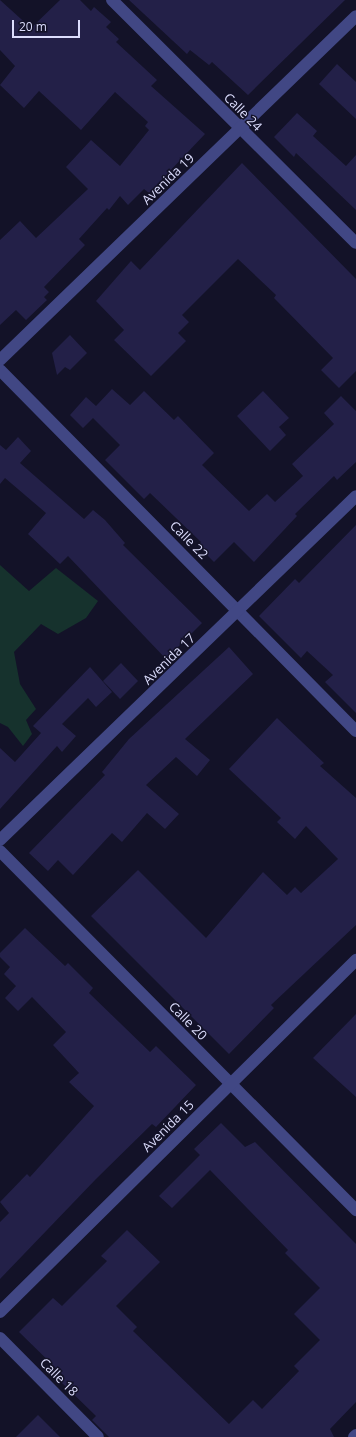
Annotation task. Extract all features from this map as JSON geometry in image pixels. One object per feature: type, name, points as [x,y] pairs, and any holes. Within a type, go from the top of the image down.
[{"type":"street","name":"Calle 24","points":[[112,0],[356,243]]},
{"type":"street","name":"Avenida 19","points":[[0,360],[356,16]]},
{"type":"street","name":"Calle 22","points":[[0,370],[240,611],[356,731]]},
{"type":"street","name":"Avenida 17","points":[[0,840],[240,611],[356,496]]},
{"type":"street","name":"Calle 20","points":[[0,851],[356,1210]]},
{"type":"street","name":"Avenida 15","points":[[0,1312],[356,960]]},
{"type":"street","name":"Calle 18","points":[[0,1338],[98,1437]]},
{"type":"green space","points":[[0,565],[29,591],[56,568],[98,601],[86,618],[58,634],[41,624],[14,652],[20,684],[36,709],[26,720],[32,734],[23,746],[8,727],[0,723]]},
{"type":"building","points":[[0,0],[31,28],[60,0],[80,0],[91,11],[94,7],[111,22],[106,27],[119,39],[116,42],[157,80],[151,86],[205,134],[149,193],[144,189],[128,205],[120,196],[109,210],[107,208],[79,239],[85,245],[44,287],[49,292],[44,297],[47,300],[26,320],[16,310],[0,325],[0,240],[20,221],[36,238],[88,189],[66,167],[91,140],[120,166],[149,130],[145,126],[148,122],[115,92],[81,130],[39,91],[24,108],[0,85],[15,66],[0,50]]},
{"type":"building","points":[[129,0],[345,0],[248,95],[212,62],[209,65],[190,50],[187,54]]},
{"type":"building","points":[[337,64],[356,82],[356,119],[319,84]]},
{"type":"building","points":[[297,113],[317,131],[313,136],[346,166],[356,155],[356,210],[296,153],[294,157],[274,137]]},
{"type":"building","points":[[242,163],[356,279],[356,371],[339,388],[321,370],[333,358],[274,298],[276,295],[238,259],[182,315],[189,322],[178,333],[186,341],[151,376],[114,340],[124,330],[96,301],[131,261],[140,270]]},
{"type":"building","points":[[70,335],[87,353],[70,370],[65,367],[57,375],[52,353]]},
{"type":"building","points":[[112,389],[130,405],[144,391],[174,420],[178,416],[214,453],[202,465],[249,511],[267,494],[275,502],[303,476],[292,464],[334,424],[324,413],[341,396],[356,411],[356,462],[337,480],[334,476],[295,514],[297,516],[254,562],[234,542],[214,562],[198,546],[201,542],[150,493],[144,499],[105,460],[120,445],[93,418],[83,428],[70,415],[86,397],[96,406]]},
{"type":"building","points":[[263,391],[289,418],[279,427],[286,435],[270,451],[237,416]]},
{"type":"building","points":[[18,437],[31,451],[20,463],[84,519],[93,510],[105,520],[125,543],[123,545],[202,623],[166,659],[68,556],[60,564],[28,534],[46,513],[5,478],[0,484],[0,445],[6,450]]},
{"type":"building","points":[[356,525],[356,713],[325,682],[333,675],[307,651],[301,658],[259,616],[295,579],[299,583]]},
{"type":"building","points":[[229,647],[253,674],[185,739],[210,760],[197,776],[176,757],[146,785],[179,814],[165,829],[147,813],[122,842],[112,833],[73,875],[58,860],[48,871],[29,853],[105,775],[102,772],[129,739]]},
{"type":"building","points":[[121,663],[138,681],[120,699],[103,681]]},
{"type":"building","points":[[90,667],[112,692],[96,707],[88,698],[62,724],[76,736],[62,752],[57,746],[0,809],[0,748],[15,762],[41,733],[33,726]]},
{"type":"building","points":[[277,718],[324,763],[320,766],[356,798],[356,925],[271,1005],[274,1008],[229,1054],[91,916],[138,870],[206,938],[263,872],[287,895],[295,887],[301,893],[338,859],[306,826],[295,839],[277,822],[281,818],[229,769]]},
{"type":"building","points":[[25,928],[65,966],[68,963],[93,988],[89,993],[150,1052],[156,1046],[196,1085],[156,1127],[152,1124],[96,1179],[0,1279],[0,1222],[9,1213],[0,1202],[27,1174],[30,1177],[94,1106],[69,1082],[79,1073],[53,1045],[66,1032],[32,997],[18,1011],[5,998],[16,986],[4,974],[10,967],[0,957],[0,953]]},
{"type":"building","points":[[356,1014],[356,1097],[313,1058]]},
{"type":"building","points":[[221,1123],[245,1147],[255,1142],[356,1244],[356,1402],[330,1429],[334,1437],[109,1437],[92,1420],[96,1416],[60,1381],[64,1376],[19,1332],[53,1298],[62,1306],[107,1261],[101,1256],[127,1230],[160,1262],[116,1306],[137,1327],[133,1331],[229,1424],[253,1400],[262,1409],[299,1371],[294,1366],[320,1340],[294,1314],[320,1288],[285,1253],[288,1250],[210,1170],[172,1208],[159,1196],[200,1155],[194,1149]]},
{"type":"building","points":[[38,1415],[60,1437],[16,1437]]}]
